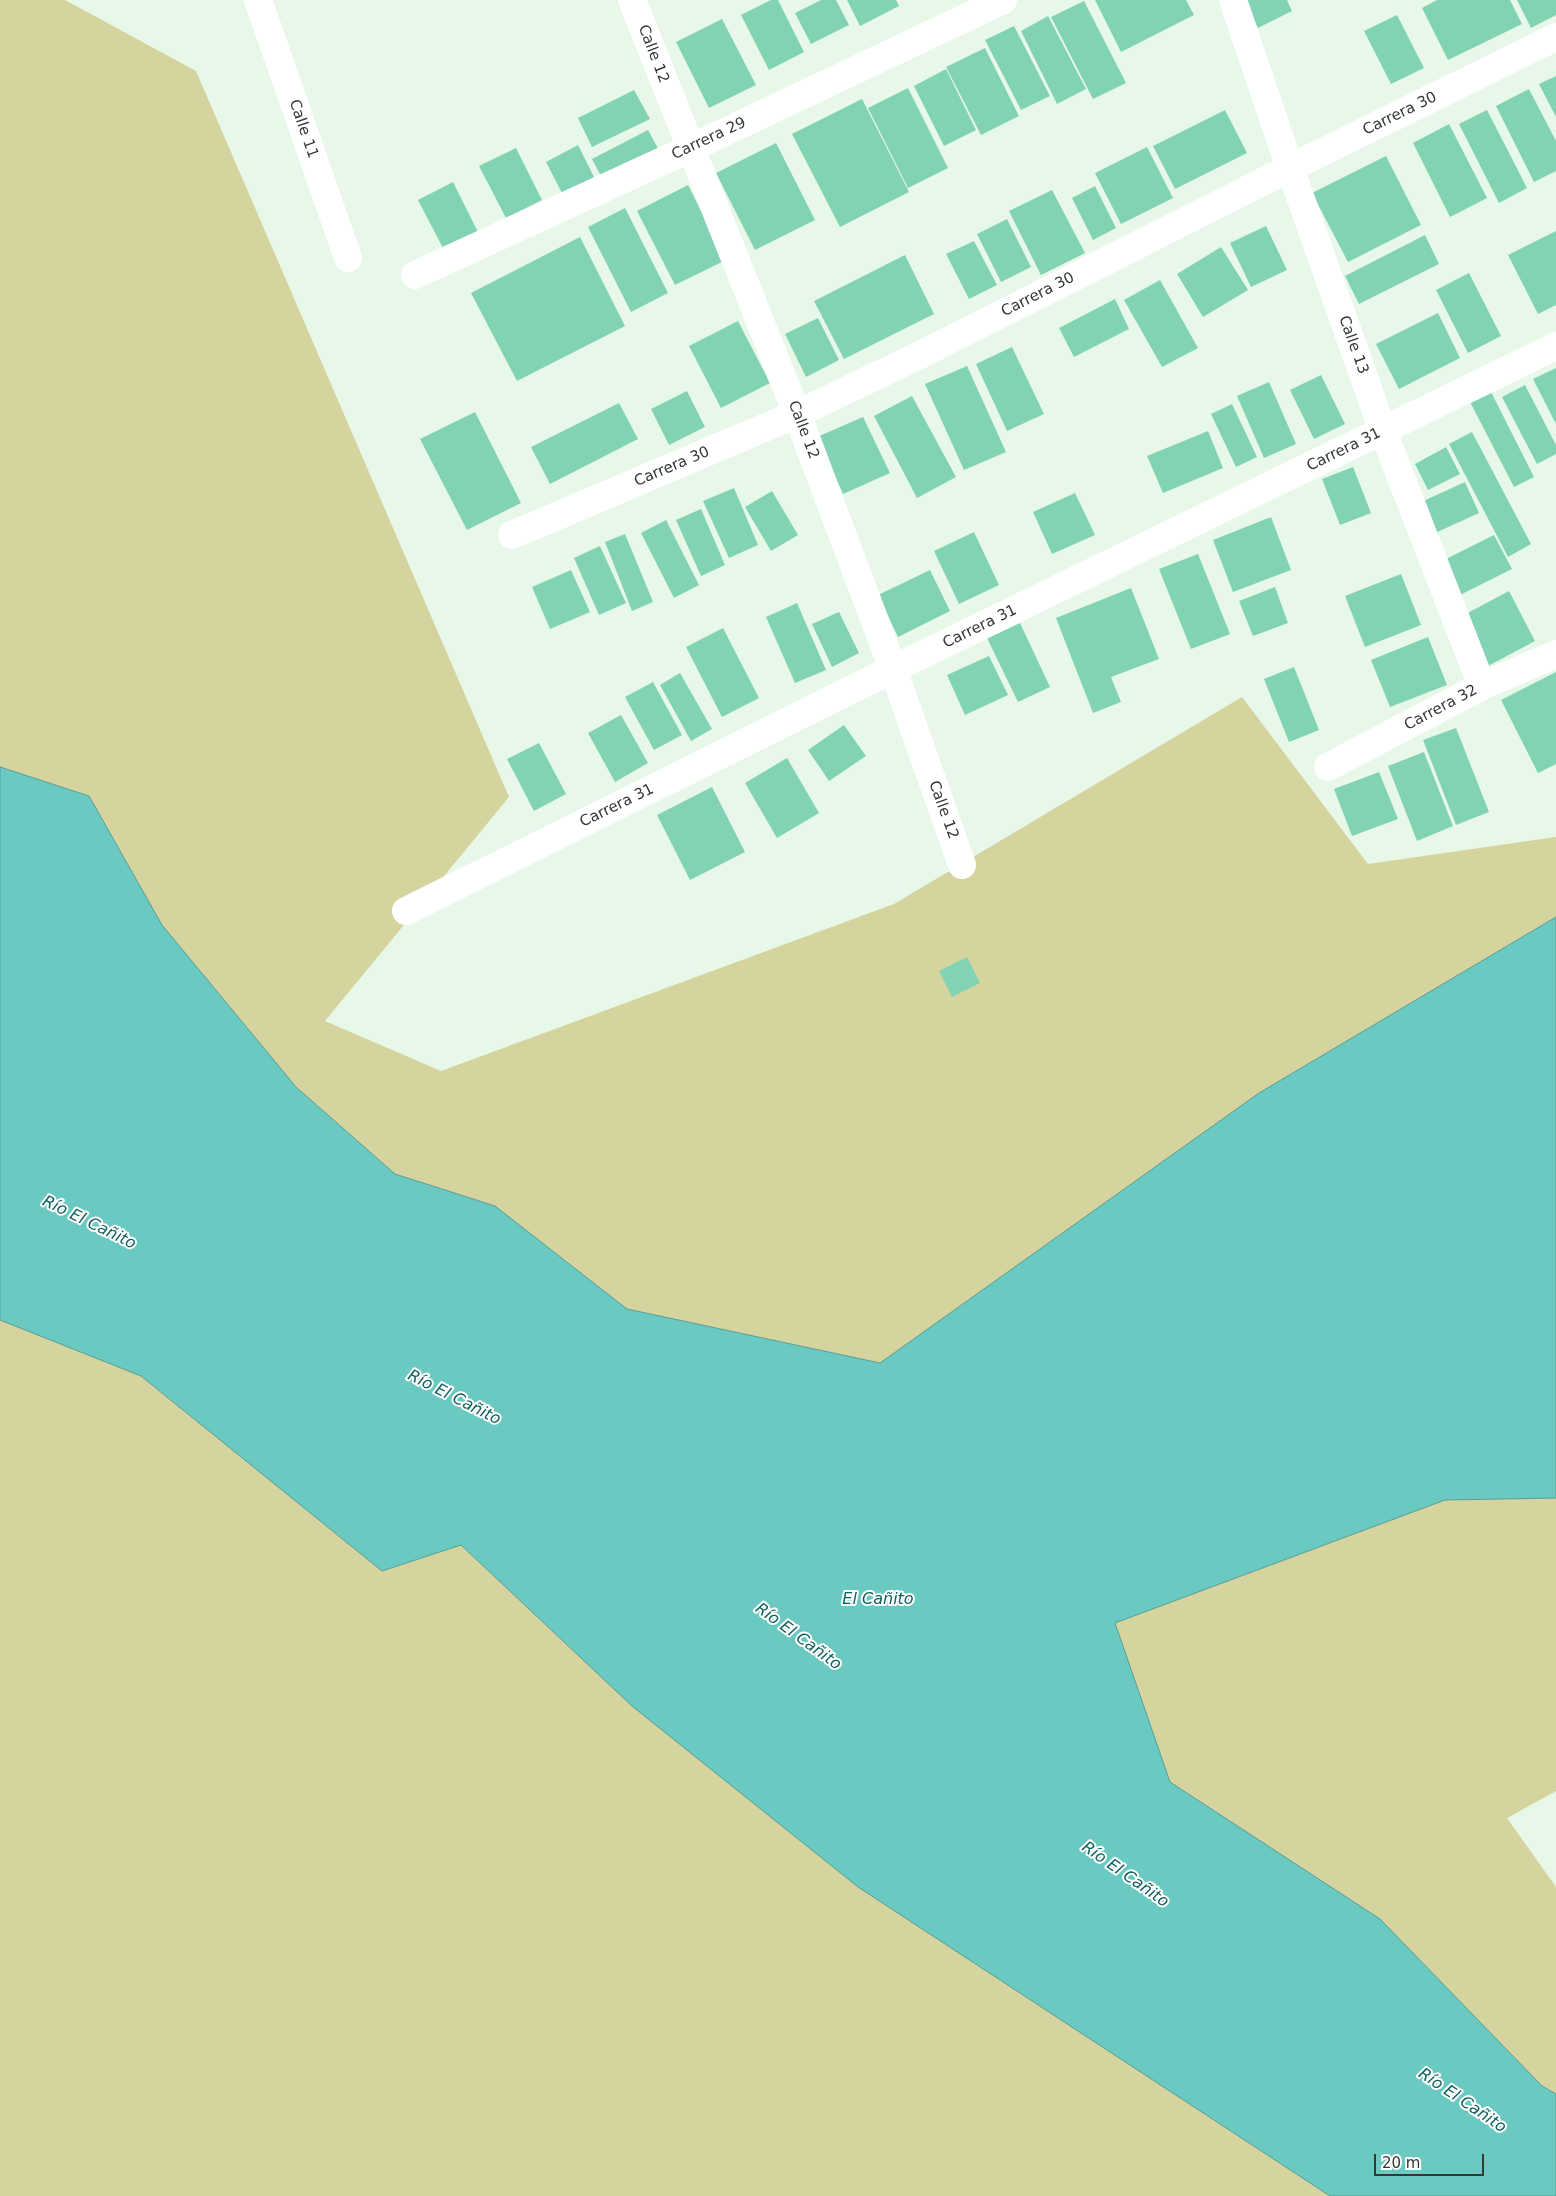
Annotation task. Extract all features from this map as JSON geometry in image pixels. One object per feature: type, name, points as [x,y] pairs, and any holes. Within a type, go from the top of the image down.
[{"type":"street","name":"Calle 11","points":[[258,0],[348,258]]},
{"type":"street","name":"Calle 12","points":[[632,0],[796,414],[893,669],[962,865]]},
{"type":"street","name":"Carrera 29","points":[[415,275],[690,148],[1002,0]]},
{"type":"street","name":"Calle 13","points":[[1233,0],[1383,431],[1482,686]]},
{"type":"street","name":"Carrera 30","points":[[512,535],[796,414],[920,355],[1290,168],[1556,38]]},
{"type":"street","name":"Carrera 31","points":[[406,911],[893,669],[1556,346]]},
{"type":"street","name":"Carrera 32","points":[[1328,767],[1482,686],[1556,654]]},
{"type":"shaded area","points":[[0,0],[65,0],[196,71],[509,797],[325,1021],[441,1071],[894,904],[1242,697],[1368,864],[1556,837],[1556,1791],[1507,1818],[1556,1887],[1556,2196],[0,2196]]},
{"type":"water","name":"El Cañito","points":[[0,767],[89,796],[162,925],[296,1087],[395,1174],[495,1206],[627,1309],[880,1363],[1259,1093],[1556,917],[1556,1498],[1445,1500],[1115,1623],[1170,1782],[1380,1919],[1542,2086],[1556,2094],[1556,2196],[1330,2196],[858,1887],[632,1706],[461,1545],[382,1571],[141,1376],[0,1320]]},
{"type":"building","points":[[771,0],[778,0],[804,52],[769,70],[741,15]]},
{"type":"building","points":[[821,0],[836,0],[849,25],[811,44],[795,13]]},
{"type":"building","points":[[847,0],[896,0],[899,6],[860,26]]},
{"type":"building","points":[[1095,0],[1186,0],[1194,15],[1121,52]]},
{"type":"building","points":[[1243,0],[1287,0],[1292,11],[1258,28]]},
{"type":"building","points":[[1437,0],[1510,0],[1522,24],[1448,60],[1422,8]]},
{"type":"building","points":[[1517,0],[1556,0],[1556,15],[1531,28]]},
{"type":"building","points":[[1084,1],[1126,83],[1093,99],[1051,17]]},
{"type":"building","points":[[1397,15],[1424,68],[1391,84],[1364,31]]},
{"type":"building","points":[[1048,16],[1086,89],[1057,104],[1021,31]]},
{"type":"building","points":[[722,19],[756,85],[709,108],[676,42]]},
{"type":"building","points":[[1014,26],[1050,96],[1021,110],[985,40]]},
{"type":"building","points":[[985,48],[1019,116],[981,135],[946,67]]},
{"type":"building","points":[[946,69],[976,130],[944,146],[914,86]]},
{"type":"building","points":[[1556,76],[1556,117],[1539,84]]},
{"type":"building","points":[[908,88],[948,168],[908,188],[868,108]]},
{"type":"building","points":[[1529,89],[1556,141],[1556,171],[1534,182],[1496,106]]},
{"type":"building","points":[[634,90],[650,119],[592,147],[578,118]]},
{"type":"building","points":[[862,99],[909,192],[840,227],[792,134]]},
{"type":"building","points":[[1225,110],[1247,153],[1175,189],[1153,146]]},
{"type":"building","points":[[1487,110],[1527,188],[1499,203],[1459,124]]},
{"type":"building","points":[[1449,124],[1487,198],[1450,217],[1413,143]]},
{"type":"building","points":[[648,130],[660,152],[603,180],[592,159]]},
{"type":"building","points":[[776,143],[815,220],[755,250],[716,173]]},
{"type":"building","points":[[578,145],[596,181],[564,197],[546,162]]},
{"type":"building","points":[[1147,147],[1173,198],[1121,224],[1095,173]]},
{"type":"building","points":[[516,148],[542,200],[506,218],[479,166]]},
{"type":"building","points":[[1386,156],[1421,225],[1348,262],[1312,193]]},
{"type":"building","points":[[453,182],[479,234],[445,252],[418,200]]},
{"type":"building","points":[[688,185],[726,260],[675,285],[637,211]]},
{"type":"building","points":[[1095,186],[1116,228],[1093,240],[1072,198]]},
{"type":"building","points":[[1052,190],[1085,253],[1041,275],[1009,211]]},
{"type":"building","points":[[625,208],[668,293],[631,312],[588,227]]},
{"type":"building","points":[[1007,219],[1031,267],[1001,282],[977,234]]},
{"type":"building","points":[[1266,226],[1287,270],[1251,287],[1230,243]]},
{"type":"building","points":[[1556,231],[1556,305],[1538,314],[1508,255]]},
{"type":"building","points":[[1425,235],[1439,264],[1359,304],[1345,276]]},
{"type":"building","points":[[580,237],[625,326],[517,381],[471,293]]},
{"type":"building","points":[[974,241],[997,285],[969,299],[946,254]]},
{"type":"building","points":[[1221,247],[1248,290],[1203,317],[1177,274]]},
{"type":"building","points":[[905,255],[934,314],[844,359],[814,301]]},
{"type":"building","points":[[1469,273],[1501,336],[1468,353],[1436,290]]},
{"type":"building","points":[[1160,280],[1198,348],[1162,367],[1124,300]]},
{"type":"building","points":[[1115,299],[1129,329],[1074,357],[1059,328]]},
{"type":"building","points":[[1438,313],[1460,358],[1399,389],[1376,344]]},
{"type":"building","points":[[818,318],[839,360],[806,377],[785,334]]},
{"type":"building","points":[[738,321],[770,383],[721,408],[689,346]]},
{"type":"building","points":[[1012,347],[1044,414],[1007,431],[976,364]]},
{"type":"building","points":[[967,366],[1006,452],[964,470],[925,384]]},
{"type":"building","points":[[1556,368],[1556,424],[1533,379]]},
{"type":"building","points":[[1321,375],[1345,424],[1314,439],[1290,390]]},
{"type":"building","points":[[1269,382],[1296,444],[1264,458],[1237,396]]},
{"type":"building","points":[[1525,385],[1556,445],[1556,454],[1537,464],[1502,397]]},
{"type":"building","points":[[1489,388],[1534,477],[1514,487],[1468,398]]},
{"type":"building","points":[[687,391],[705,427],[669,445],[651,409]]},
{"type":"building","points":[[912,396],[956,477],[917,498],[874,416]]},
{"type":"building","points":[[619,403],[638,439],[550,484],[531,447]]},
{"type":"building","points":[[1232,404],[1257,457],[1236,467],[1211,414]]},
{"type":"building","points":[[475,412],[521,503],[467,530],[420,439]]},
{"type":"building","points":[[863,417],[890,473],[843,494],[817,437]]},
{"type":"building","points":[[1208,431],[1223,468],[1163,493],[1147,456]]},
{"type":"building","points":[[1472,432],[1531,544],[1508,557],[1449,444]]},
{"type":"building","points":[[1446,447],[1460,474],[1428,490],[1415,464]]},
{"type":"building","points":[[1353,467],[1371,513],[1340,525],[1322,479]]},
{"type":"building","points":[[1465,482],[1479,513],[1433,534],[1419,503]]},
{"type":"building","points":[[734,488],[758,545],[729,558],[703,501]]},
{"type":"building","points":[[772,491],[798,535],[771,551],[745,507]]},
{"type":"building","points":[[1075,493],[1095,535],[1052,554],[1033,512]]},
{"type":"building","points":[[701,509],[725,565],[701,576],[676,520]]},
{"type":"building","points":[[1271,517],[1291,570],[1233,592],[1213,540]]},
{"type":"building","points":[[666,520],[699,585],[674,598],[641,533]]},
{"type":"building","points":[[974,532],[999,585],[959,604],[934,551]]},
{"type":"building","points":[[625,534],[653,602],[632,611],[605,542]]},
{"type":"building","points":[[1494,535],[1512,569],[1458,596],[1440,562]]},
{"type":"building","points":[[600,546],[626,603],[599,615],[574,558]]},
{"type":"building","points":[[1198,554],[1230,634],[1191,649],[1159,569]]},
{"type":"building","points":[[571,570],[590,612],[550,629],[532,587]]},
{"type":"building","points":[[930,570],[950,611],[898,637],[878,595]]},
{"type":"building","points":[[1401,574],[1421,625],[1365,647],[1345,596]]},
{"type":"building","points":[[1275,587],[1288,623],[1253,636],[1239,601]]},
{"type":"building","points":[[1131,588],[1159,659],[1111,677],[1121,702],[1093,713],[1056,618]]},
{"type":"building","points":[[1509,591],[1535,641],[1488,666],[1462,616]]},
{"type":"building","points":[[797,603],[826,670],[795,683],[766,617]]},
{"type":"building","points":[[839,612],[859,653],[832,667],[812,624]]},
{"type":"building","points":[[1020,623],[1050,687],[1018,702],[987,638]]},
{"type":"building","points":[[723,628],[759,698],[722,717],[686,647]]},
{"type":"building","points":[[1428,637],[1447,685],[1390,707],[1371,660]]},
{"type":"building","points":[[989,656],[1008,695],[965,715],[947,675]]},
{"type":"building","points":[[1294,667],[1319,730],[1289,742],[1264,679]]},
{"type":"building","points":[[1556,672],[1556,764],[1538,773],[1501,700]]},
{"type":"building","points":[[680,673],[712,729],[691,741],[660,685]]},
{"type":"building","points":[[653,682],[682,735],[654,750],[625,697]]},
{"type":"building","points":[[621,715],[648,763],[615,782],[588,733]]},
{"type":"building","points":[[844,725],[866,756],[829,781],[808,750]]},
{"type":"building","points":[[1456,728],[1489,812],[1456,825],[1423,740]]},
{"type":"building","points":[[539,743],[566,794],[534,811],[507,759]]},
{"type":"building","points":[[1424,752],[1453,826],[1417,841],[1388,766]]},
{"type":"building","points":[[787,758],[819,813],[777,838],[745,783]]},
{"type":"building","points":[[1379,772],[1398,819],[1352,836],[1334,789]]},
{"type":"building","points":[[712,787],[745,852],[690,880],[657,815]]},
{"type":"building","points":[[967,957],[980,983],[952,997],[939,971]]},
{"type":"water label","name":"Río El Cañito","points":[[89,1223]]},
{"type":"water label","name":"Río El Cañito","points":[[454,1398]]},
{"type":"water label","name":"Río El Cañito","points":[[798,1637]]},
{"type":"water label","name":"Río El Cañito","points":[[1125,1875]]},
{"type":"water label","name":"Río El Cañito","points":[[1462,2101]]}]
